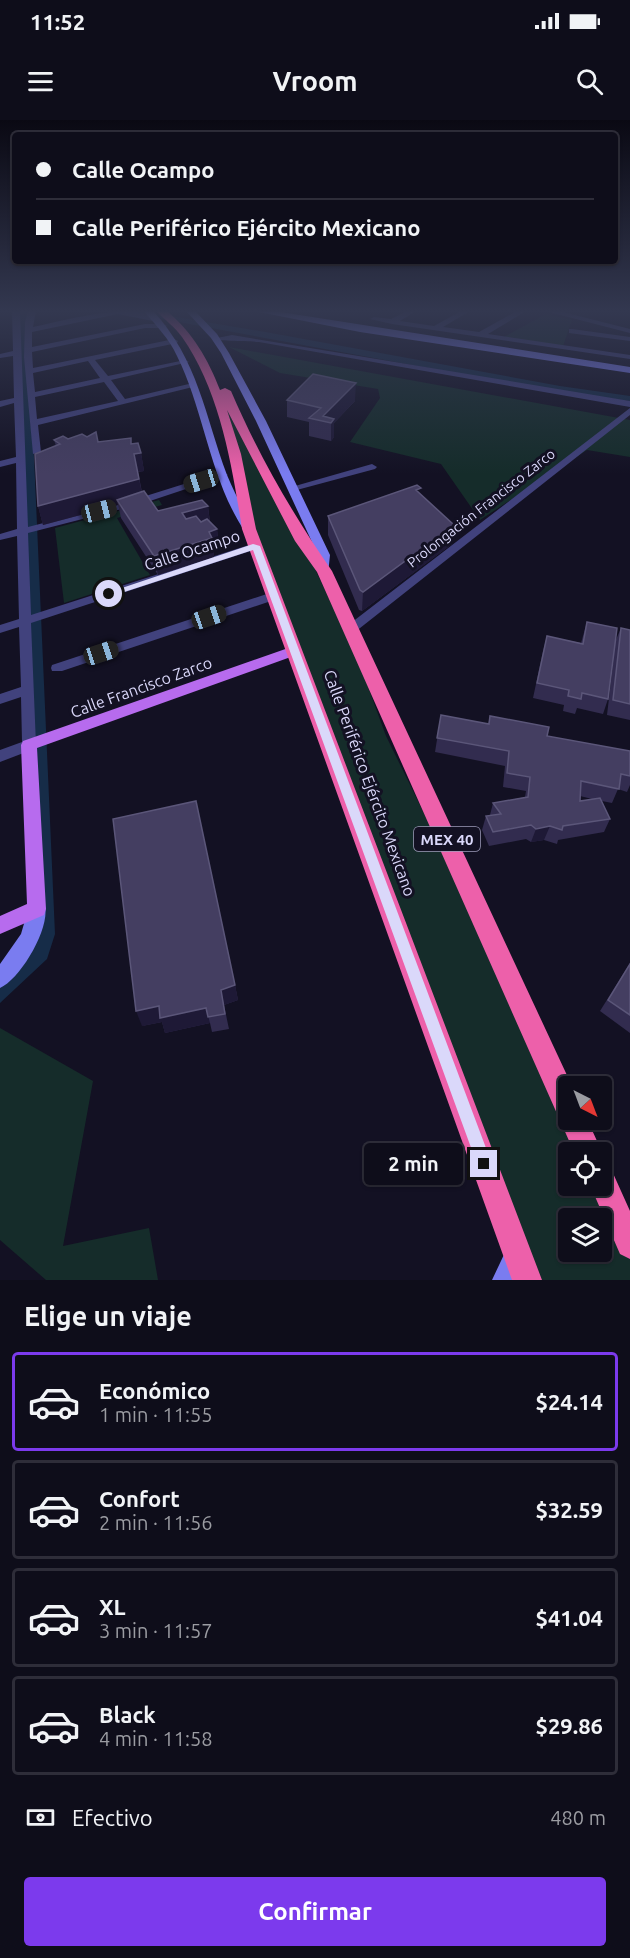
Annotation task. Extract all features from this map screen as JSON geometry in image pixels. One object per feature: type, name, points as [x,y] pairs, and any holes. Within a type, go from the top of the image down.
[{"type":"highway","name":"Calle Periférico Ejército Mexicano","points":[[210,367],[253,537],[273,596],[527,1280]]},
{"type":"highway","name":"Calle Periférico Ejército Mexicano","points":[[210,367],[296,530],[324,571],[558,1086]]},
{"type":"highway","points":[[609,1196],[630,1244]]},
{"type":"main road","name":"MEX 40","points":[[186,365],[208,437],[235,508],[253,537]]},
{"type":"main road","points":[[230,365],[261,422],[324,555],[324,571]]},
{"type":"main road","points":[[596,365],[630,370]]},
{"type":"main road","name":"Calle Francisco Zarco","points":[[33,744],[294,651]]},
{"type":"main road","points":[[0,978],[23,952],[33,931],[37,909],[33,744]]},
{"type":"main road","points":[[0,925],[37,909]]},
{"type":"main road","points":[[505,1280],[518,1253]]},
{"type":"street","points":[[17,365],[25,530],[28,690],[33,744]]},
{"type":"street","points":[[30,365],[36,452]]},
{"type":"street","points":[[30,371],[57,365]]},
{"type":"street","points":[[95,365],[123,402]]},
{"type":"street","points":[[31,394],[170,365]]},
{"type":"street","points":[[402,365],[630,404]]},
{"type":"street","points":[[34,423],[193,386]]},
{"type":"street","points":[[0,404],[18,400]]},
{"type":"street","name":"Prolongación Francisco Zarco","points":[[351,629],[630,411]]},
{"type":"street","points":[[0,464],[20,459]]},
{"type":"street","points":[[293,488],[372,467]]},
{"type":"street","points":[[0,537],[223,475]]},
{"type":"street","name":"Calle Ocampo","points":[[0,629],[45,615],[253,537]]},
{"type":"street","points":[[57,668],[273,596]]},
{"type":"street","points":[[0,699],[28,690]]},
{"type":"street","name":"Calle Francisco Zarco","points":[[0,756],[33,744]]},
{"type":"green space","points":[[265,365],[329,365],[630,420],[630,457],[587,450],[480,520],[441,464],[350,442],[380,398],[378,389],[280,373]]},
{"type":"green space","points":[[226,405],[309,556],[360,665],[386,736],[479,925],[558,1094],[558,1130],[575,1130],[580,1142],[558,1142],[558,1196],[605,1196],[611,1208],[558,1208],[558,1262],[612,1262],[612,1210],[630,1248],[630,1280],[519,1280],[252,529],[229,437]]},
{"type":"green space","points":[[159,500],[162,505],[117,518],[150,575],[64,603],[55,528]]},
{"type":"green space","points":[[0,1028],[93,1081],[63,1246],[149,1228],[158,1280],[46,1280],[0,1240]]},
{"type":"water","points":[[21,365],[28,365],[34,457],[55,934],[47,959],[0,1003],[0,983],[30,948],[33,754]]},
{"type":"water","points":[[413,365],[446,365],[630,396],[630,401],[553,391]]},
{"type":"building","points":[[313,374],[356,383],[323,416],[334,419],[331,423],[309,418],[321,408],[287,400]]},
{"type":"building","points":[[96,432],[98,442],[131,438],[131,444],[138,443],[141,453],[134,454],[139,479],[38,506],[35,454],[60,444],[54,440],[63,436],[68,439],[82,434],[87,437]]},
{"type":"building","points":[[417,485],[421,488],[416,490],[454,525],[363,592],[360,590],[328,516]]},
{"type":"building","points":[[144,491],[158,511],[202,500],[208,506],[182,513],[186,519],[196,516],[201,522],[207,519],[217,529],[209,532],[212,538],[154,556],[117,500]]},
{"type":"building","points":[[587,622],[617,628],[608,699],[582,693],[581,699],[568,696],[569,690],[537,683],[547,636],[583,644]]},
{"type":"building","points":[[621,628],[630,630],[630,704],[613,700]]},
{"type":"building","points":[[441,715],[489,724],[490,716],[549,727],[547,736],[630,751],[630,776],[621,774],[619,789],[581,781],[580,801],[600,798],[610,819],[563,826],[562,830],[550,826],[536,829],[531,825],[493,832],[486,816],[501,814],[493,803],[528,797],[530,777],[507,773],[509,751],[437,738]]},
{"type":"building","points":[[196,801],[235,985],[221,990],[225,1014],[208,1017],[206,1008],[160,1018],[159,1006],[136,1011],[113,819]]},
{"type":"building","points":[[630,964],[630,1015],[608,1000]]},
{"type":"route","points":[[109,594],[256,546],[484,1164]]}]
